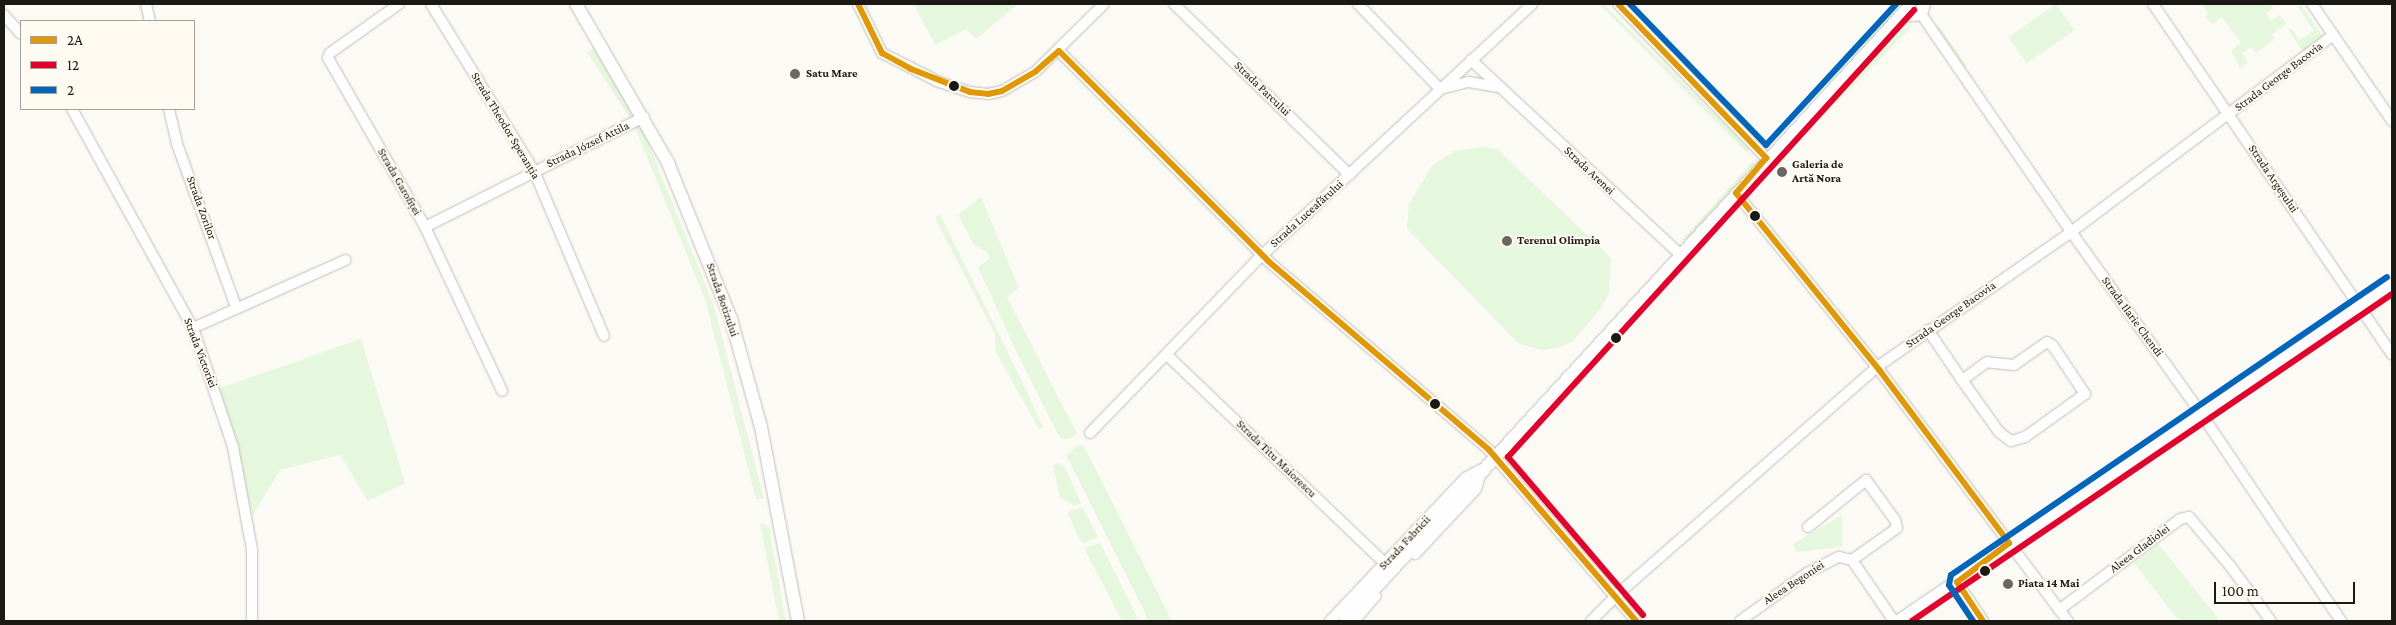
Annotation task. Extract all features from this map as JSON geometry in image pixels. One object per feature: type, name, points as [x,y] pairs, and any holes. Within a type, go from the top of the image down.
[{"type":"main road","name":"Strada Botizului","points":[[576,4],[644,117],[679,186],[730,319],[761,427],[798,621]]},
{"type":"main road","name":"Strada Fabricii","points":[[1345,621],[1766,158],[1914,7]]},
{"type":"street","points":[[146,4],[150,20]]},
{"type":"street","name":"Strada Garofiței","points":[[399,4],[330,53],[328,58],[425,227],[502,391]]},
{"type":"street","name":"Strada Theodor Speranția","points":[[431,4],[534,170],[604,336]]},
{"type":"street","points":[[858,4],[882,53],[939,82],[970,92],[988,94],[1016,84],[1059,51],[1104,4]]},
{"type":"street","name":"Strada Parcului","points":[[1174,4],[1350,175]]},
{"type":"street","points":[[1358,4],[1440,89],[1468,82],[1497,87]]},
{"type":"street","name":"Strada Luceafărului","points":[[1090,433],[1262,255],[1532,4]]},
{"type":"street","points":[[1618,4],[1766,158]]},
{"type":"street","name":"Strada Argeșului","points":[[2153,4],[2392,354]]},
{"type":"street","points":[[2312,4],[2392,121]]},
{"type":"street","name":"Strada Ilarie Chendi","points":[[1914,7],[2202,415],[2341,621]]},
{"type":"street","points":[[4,15],[20,33]]},
{"type":"street","name":"Strada George Bacovia","points":[[1591,621],[1615,596],[1876,367],[2071,232],[2333,35]]},
{"type":"street","points":[[1059,51],[1262,255],[1496,457],[1636,621]]},
{"type":"street","name":"Strada Arenei","points":[[1471,60],[1497,87],[1680,254]]},
{"type":"street","name":"Strada Victoriei","points":[[73,110],[193,328],[233,447],[252,550],[252,621]]},
{"type":"street","name":"Strada Zorilor","points":[[169,110],[177,144],[236,307]]},
{"type":"street","name":"Strada József Attila","points":[[425,227],[534,170],[644,117]]},
{"type":"street","points":[[1736,193],[1876,367],[2068,621]]},
{"type":"street","points":[[193,328],[236,307],[346,260]]},
{"type":"street","points":[[1808,527],[1866,480],[1895,520],[1897,528],[1852,560],[1896,621],[1957,582],[2009,543],[2202,415],[2392,284]]},
{"type":"street","points":[[1928,330],[1962,380],[1999,432],[2011,441],[2025,437],[2085,394],[2053,346],[2046,342],[2014,365],[1992,360],[1962,380]]},
{"type":"street","name":"Strada Titu Maiorescu","points":[[1167,355],[1386,564]]},
{"type":"street","name":"Strada Fabricii","points":[[1330,621],[1386,564],[1465,478],[1482,469]]},
{"type":"street","name":"Strada Fabricii","points":[[1354,621],[1476,489],[1482,469]]},
{"type":"street","name":"Aleea Gladiolei","points":[[2059,610],[2180,519],[2189,517],[2195,520],[2271,621]]},
{"type":"street","name":"Aleea Begoniei","points":[[1740,621],[1830,559],[1839,557],[1852,560]]},
{"type":"street","points":[[1957,582],[1981,617],[1971,621]]},
{"type":"green space","points":[[914,4],[1018,4],[976,39],[966,29],[935,45]]},
{"type":"green space","points":[[1599,4],[1604,4],[1749,149],[1747,153]]},
{"type":"green space","points":[[1626,4],[1631,4],[1764,137],[1760,139]]},
{"type":"green space","points":[[1895,4],[1898,10],[1891,19],[1774,138],[1773,136]]},
{"type":"green space","points":[[2056,4],[2074,30],[2027,63],[2008,37]]},
{"type":"green space","points":[[2270,4],[2273,8],[2266,14],[2271,21],[2280,15],[2286,24],[2272,34],[2275,39],[2256,53],[2251,47],[2242,53],[2248,62],[2240,68],[2231,51],[2241,43],[2222,17],[2212,24],[2205,16],[2208,13],[2203,5]]},
{"type":"green space","points":[[2301,5],[2323,36],[2303,51],[2288,30],[2291,28],[2299,40],[2314,31],[2298,7]]},
{"type":"green space","points":[[1913,25],[1761,180],[1758,179],[1820,110],[1900,31]]},
{"type":"green space","points":[[1939,26],[1967,66],[1963,69],[1936,28]]},
{"type":"green space","points":[[593,48],[639,120],[714,306],[764,499],[756,499],[705,299],[633,123],[587,52]]},
{"type":"green space","name":"Terenul Olimpia","points":[[1484,147],[1497,149],[1611,258],[1609,293],[1601,308],[1573,341],[1558,348],[1541,350],[1518,343],[1407,229],[1409,204],[1432,166],[1455,151]]},
{"type":"green space","points":[[1754,160],[1754,164],[1688,240],[1682,240]]},
{"type":"green space","points":[[981,197],[1019,288],[1007,297],[1077,434],[1069,439],[1061,438],[1055,429],[1016,351],[978,267],[990,258],[987,252],[974,245],[958,215]]},
{"type":"green space","points":[[940,214],[1043,427],[1039,429],[996,352],[995,334],[935,218]]},
{"type":"green space","points":[[361,339],[405,483],[368,501],[340,455],[280,470],[253,515],[217,389]]},
{"type":"green space","points":[[1079,445],[1084,446],[1172,621],[1149,621],[1066,455]]},
{"type":"green space","points":[[1058,463],[1064,466],[1081,503],[1074,506],[1060,497],[1053,466]]},
{"type":"green space","points":[[1083,508],[1098,537],[1084,543],[1080,540],[1068,514],[1071,510]]},
{"type":"green space","points":[[1842,515],[1842,547],[1796,552],[1793,544]]},
{"type":"green space","points":[[760,523],[769,527],[786,621],[779,621]]},
{"type":"green space","points":[[1100,543],[1138,621],[1122,621],[1084,548]]},
{"type":"green space","points":[[2158,544],[2218,618],[2215,621],[2179,621],[2134,563]]},
{"type":"transit line","name":"2A","points":[[858,4],[882,53],[911,69],[970,92],[988,94],[1002,91],[1036,71],[1059,51],[1268,261],[1489,450],[1636,621]]},
{"type":"transit line","name":"2A","points":[[1618,4],[1766,158],[1736,193],[1880,371],[2009,543],[1957,582],[1983,621]]},
{"type":"transit line","name":"2","points":[[1630,4],[1766,145],[1896,4]]},
{"type":"transit line","name":"12","points":[[1643,615],[1508,457],[1914,10]]},
{"type":"transit line","name":"2","points":[[1973,621],[1949,585],[1951,575],[2387,277]]},
{"type":"transit line","name":"12","points":[[1912,621],[2392,294]]},
{"type":"place","name":"Satu Mare","points":[[795,74]]},
{"type":"place","name":"Galeria de Artă Nora","points":[[1782,172]]},
{"type":"place","name":"Terenul Olimpia","points":[[1507,241]]},
{"type":"place","name":"Piata 14 Mai","points":[[2008,584]]}]
